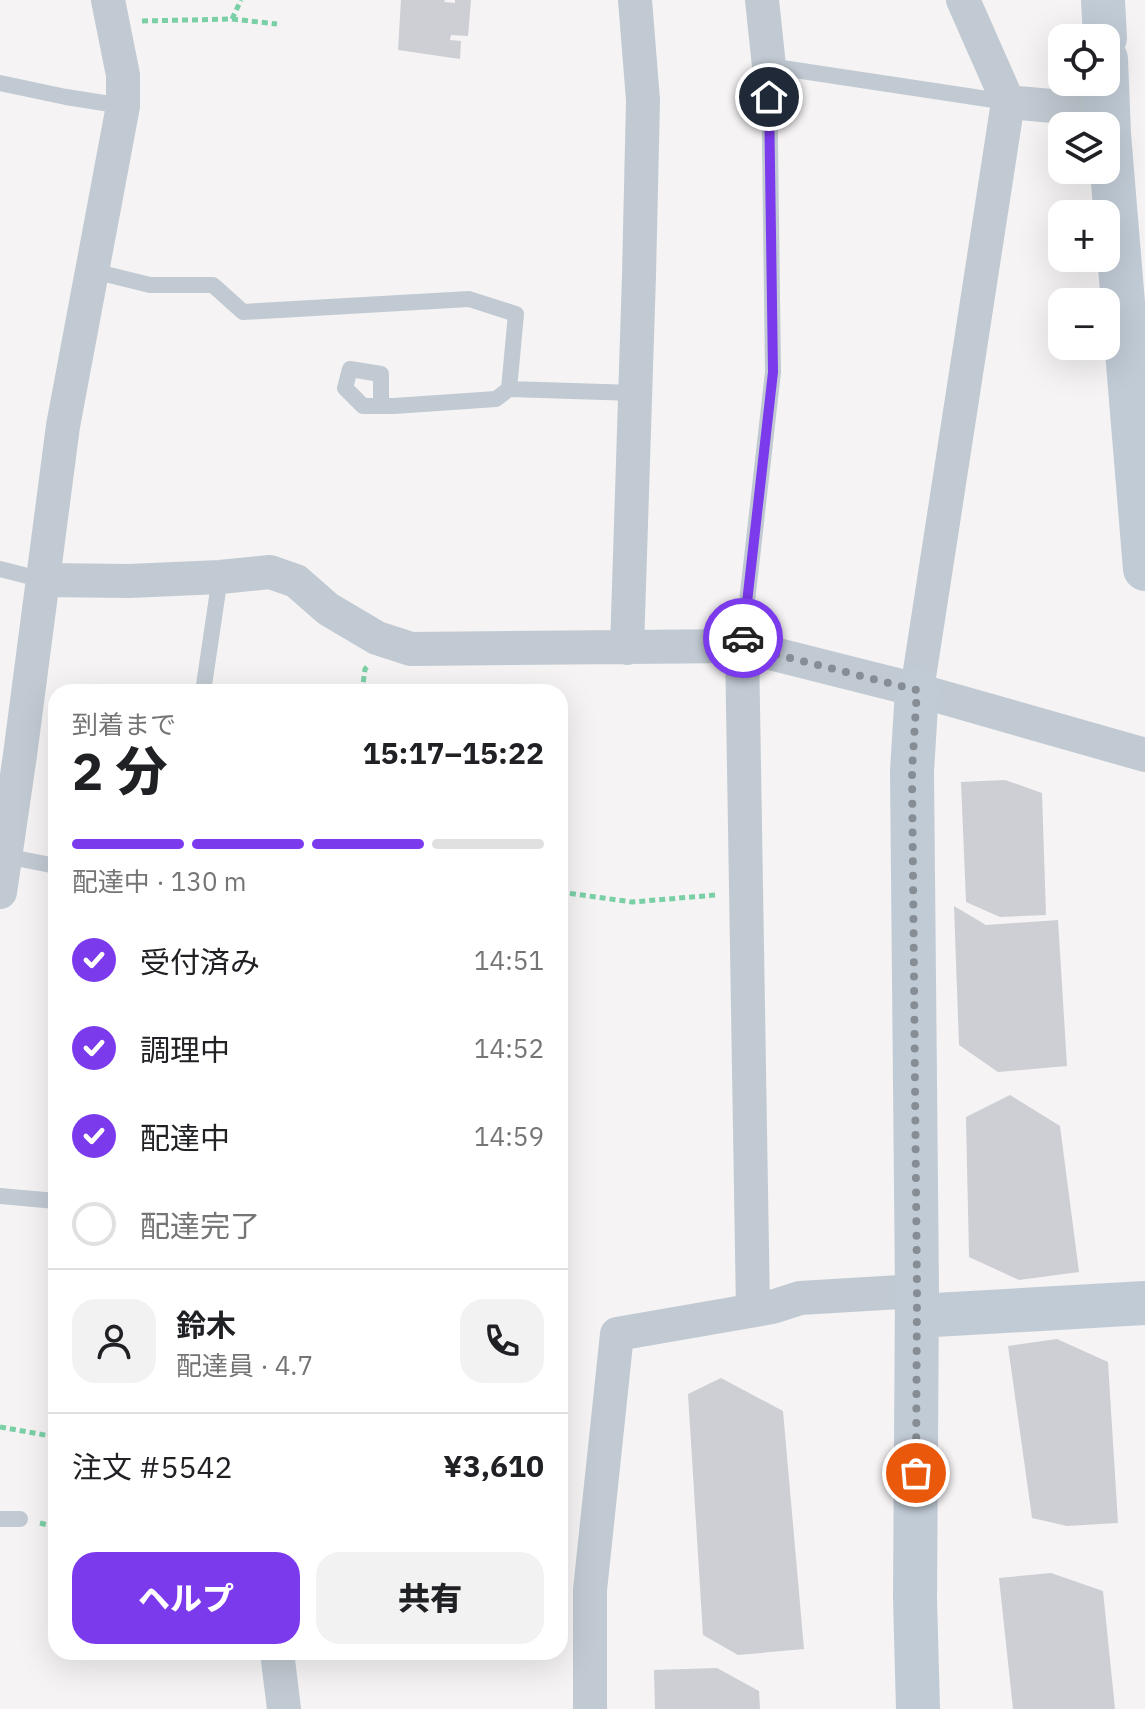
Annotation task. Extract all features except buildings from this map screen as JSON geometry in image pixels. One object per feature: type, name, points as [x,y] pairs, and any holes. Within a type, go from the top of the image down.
[{"type":"street","points":[[627,648],[643,100],[635,0]]},
{"type":"street","points":[[762,0],[769,66]]},
{"type":"street","points":[[918,1709],[912,771],[917,690],[1008,102],[963,0]]},
{"type":"street","points":[[1103,0],[1104,24]]},
{"type":"street","points":[[0,892],[5,856],[10,752],[43,580],[63,426],[123,106],[123,75],[110,11]]},
{"type":"street","points":[[1114,96],[1121,129],[1145,569]]},
{"type":"street","points":[[1008,102],[1121,129]]},
{"type":"street","points":[[43,580],[85,582],[270,572],[296,581],[328,609],[377,638],[411,649],[742,646],[917,690],[1145,755]]},
{"type":"street","points":[[742,646],[753,1310]]},
{"type":"street","points":[[590,1709],[575,1590],[617,1334],[753,1310],[800,1298],[917,1304],[1145,1303]]},
{"type":"street","points":[[278,1660],[284,1709]]},
{"type":"lane","points":[[742,646],[773,372],[769,66],[1008,102]]},
{"type":"lane","points":[[0,83],[123,106]]},
{"type":"lane","points":[[93,271],[150,285],[213,285],[243,312],[469,299],[516,314],[509,389]]},
{"type":"lane","points":[[381,406],[496,399],[509,389],[635,393]]},
{"type":"lane","points":[[0,569],[43,580]]},
{"type":"lane","points":[[204,684],[220,577]]},
{"type":"lane","points":[[5,856],[48,864]]},
{"type":"lane","points":[[0,1196],[48,1200]]},
{"type":"lane","points":[[0,1519],[20,1519]]},
{"type":"path","points":[[232,19],[241,0]]},
{"type":"path","points":[[110,11],[277,24]]},
{"type":"path","points":[[568,893],[632,902],[745,892]]},
{"type":"path","points":[[0,1427],[48,1436]]},
{"type":"way so far","points":[[743,638],[742,646],[917,690],[912,771],[916,1473]]},
{"type":"route","points":[[743,638],[773,372],[769,97]]}]
